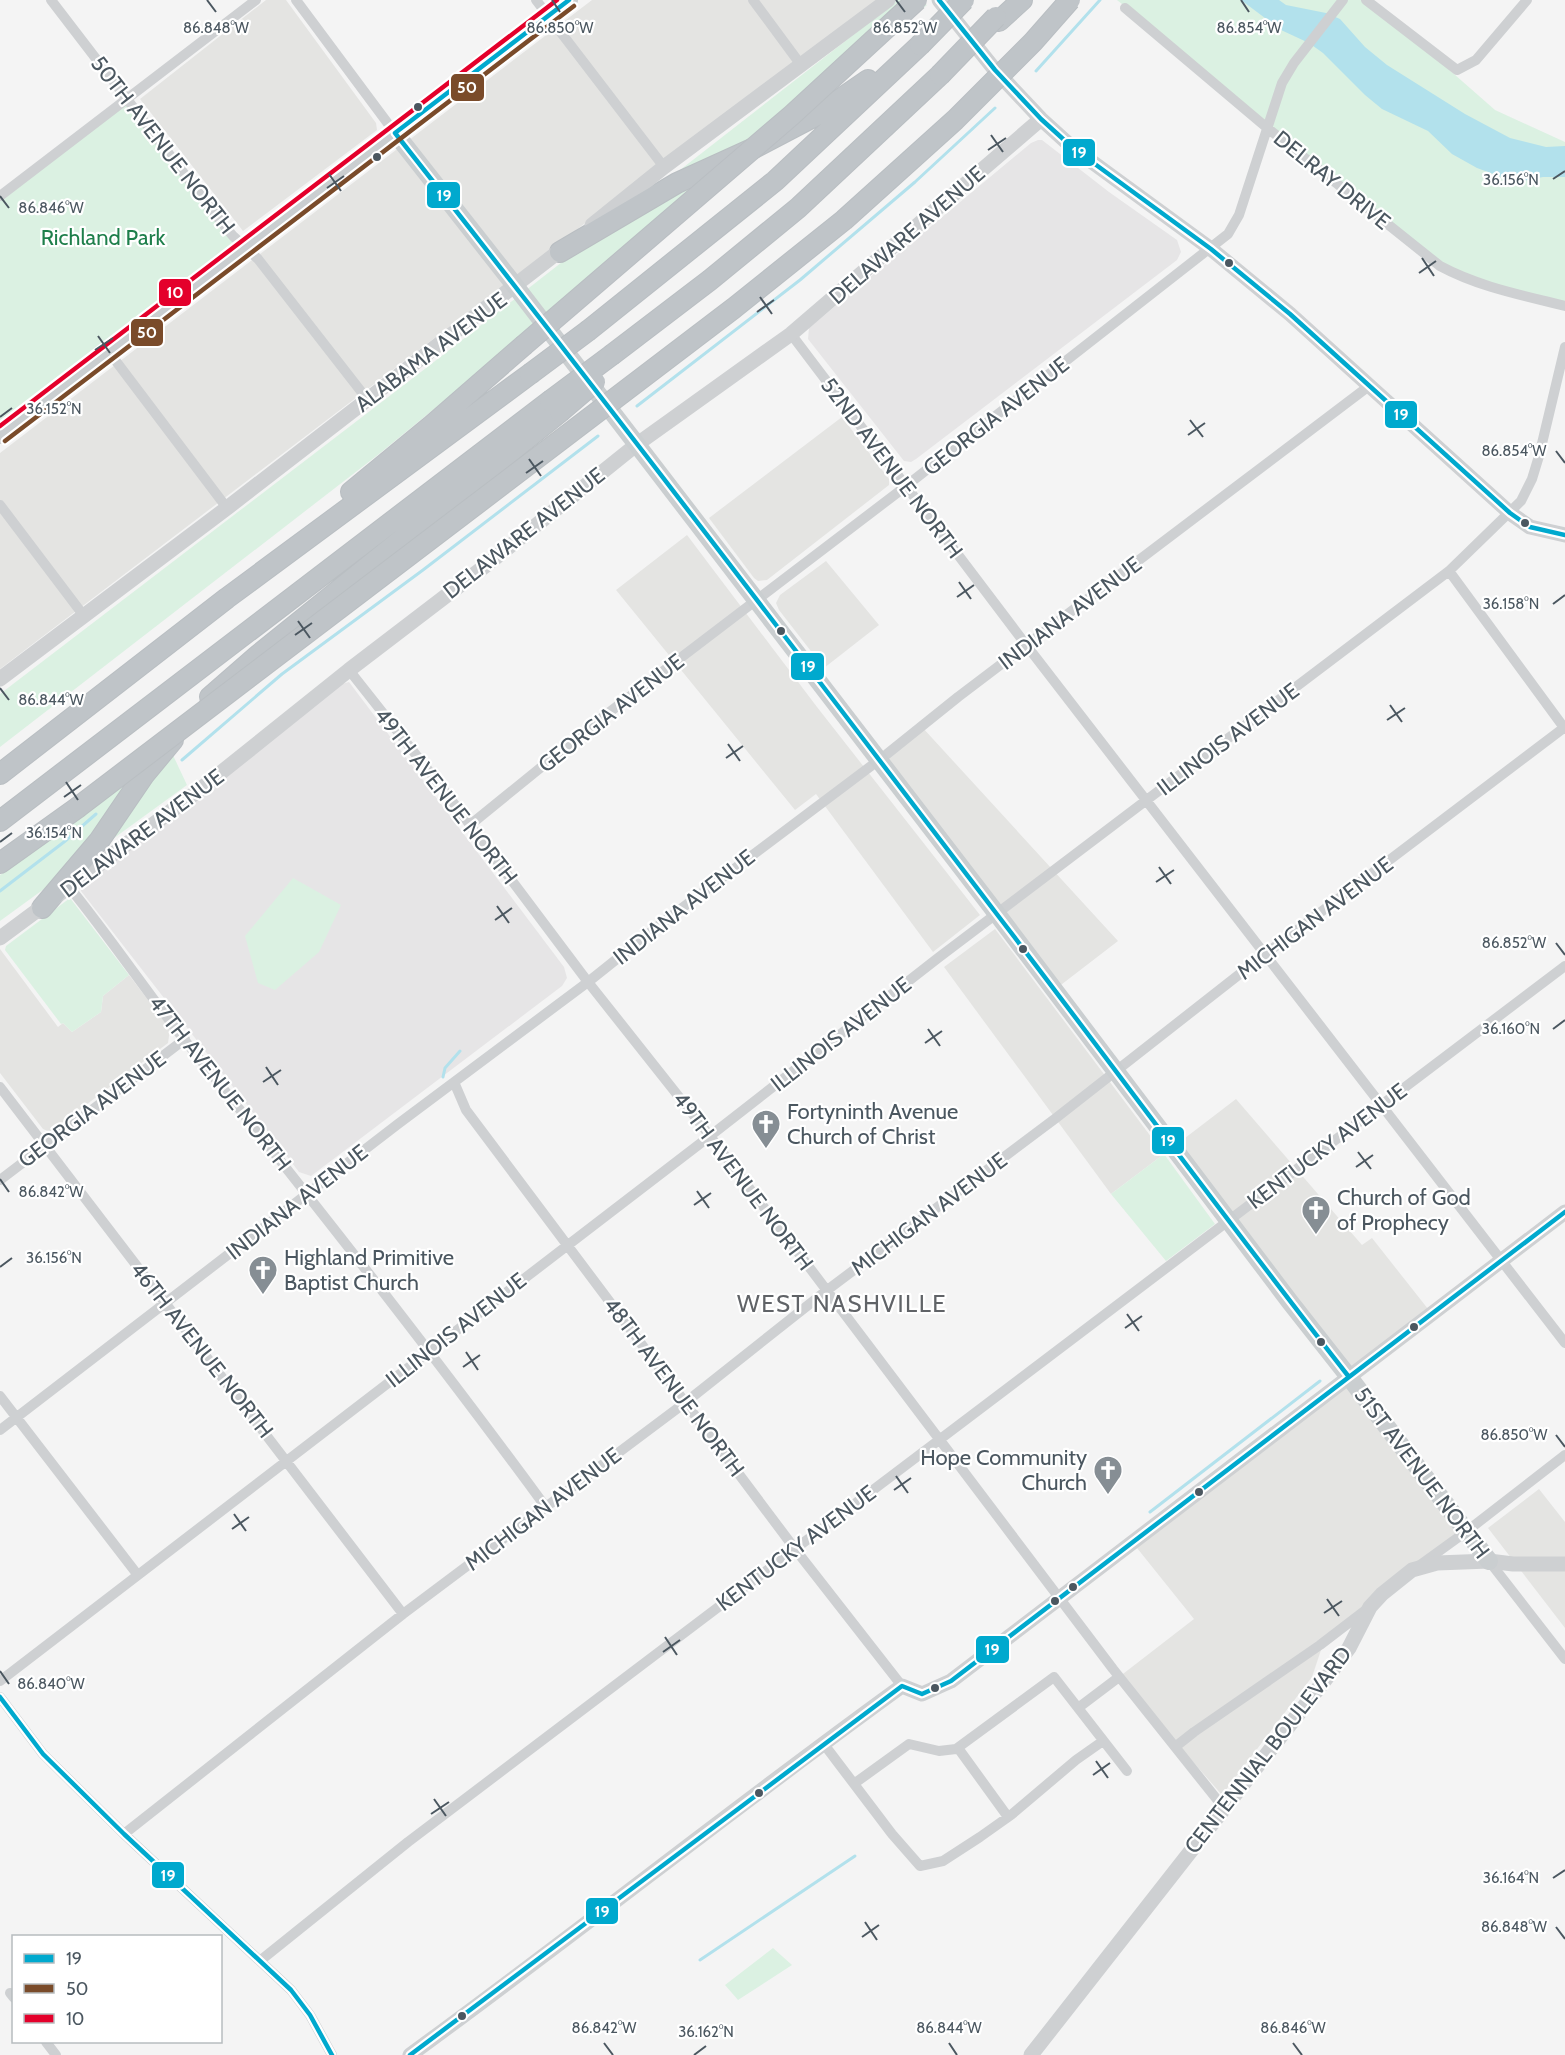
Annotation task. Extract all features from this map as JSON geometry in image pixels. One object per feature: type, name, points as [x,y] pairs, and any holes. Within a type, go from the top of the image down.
[{"type":"highway","points":[[227,598],[792,115],[917,0]]},
{"type":"highway","points":[[0,774],[227,598],[589,330],[775,181],[920,45],[964,0]]},
{"type":"highway","points":[[997,19],[1011,0]]},
{"type":"highway","points":[[0,821],[616,358],[798,208],[997,19],[1022,0]]},
{"type":"highway","points":[[0,864],[734,308],[844,220],[955,120],[1033,42],[1070,0]]},
{"type":"highway","points":[[560,252],[677,183],[754,148],[817,115],[920,45]]},
{"type":"highway","points":[[42,908],[99,841],[144,775],[209,698],[555,406]]},
{"type":"main road","points":[[0,435],[568,0]]},
{"type":"main road","name":"51ST AVENUE NORTH","points":[[395,133],[516,287],[997,914],[1115,1073],[1489,1561]]},
{"type":"street","name":"50TH AVENUE NORTH","points":[[51,0],[222,223],[258,259],[367,399]]},
{"type":"street","points":[[0,196],[256,0]]},
{"type":"street","name":"51ST AVENUE NORTH","points":[[296,0],[395,133]]},
{"type":"street","points":[[536,0],[664,167]]},
{"type":"street","points":[[753,0],[801,65]]},
{"type":"street","name":"ALABAMA AVENUE","points":[[0,679],[516,287],[664,167],[888,0]]},
{"type":"street","points":[[939,0],[995,70],[1041,120],[1113,178],[1211,249],[1290,314],[1510,513],[1530,527],[1565,535]]},
{"type":"street","name":"GEORGIA AVENUE","points":[[470,825],[603,717],[906,486],[1228,234],[1239,215],[1282,83],[1293,63],[1343,0]]},
{"type":"street","points":[[1366,0],[1457,70],[1476,60],[1527,0]]},
{"type":"street","name":"DELRAY DRIVE","points":[[1125,8],[1266,127],[1440,266],[1484,285],[1565,306]]},
{"type":"street","name":"DELAWARE AVENUE","points":[[0,938],[70,888],[209,782],[636,445],[791,334],[1041,120]]},
{"type":"street","name":"52ND AVENUE NORTH","points":[[791,334],[1264,955],[1565,1343]]},
{"type":"street","name":"ILLINOIS AVENUE","points":[[0,1681],[938,958],[1449,571],[1521,501],[1539,456],[1565,347]]},
{"type":"street","points":[[109,352],[227,508]]},
{"type":"street","name":"INDIANA AVENUE","points":[[0,1430],[671,916],[879,760],[958,697],[1369,386]]},
{"type":"street","points":[[0,505],[84,616]]},
{"type":"street","points":[[1449,571],[1565,728]]},
{"type":"street","name":"49TH AVENUE NORTH","points":[[349,670],[710,1136],[1119,1677],[1223,1808]]},
{"type":"street","name":"MICHIGAN AVENUE","points":[[124,1834],[403,1614],[686,1402],[826,1291],[1115,1073],[1264,955],[1565,728]]},
{"type":"street","name":"47TH AVENUE NORTH","points":[[70,888],[545,1506]]},
{"type":"street","name":"KENTUCKY AVENUE","points":[[261,1960],[408,1842],[1565,966]]},
{"type":"street","name":"GEORGIA AVENUE","points":[[0,1180],[44,1144],[185,1039]]},
{"type":"street","name":"48TH AVENUE NORTH","points":[[454,1082],[466,1110],[795,1549],[902,1686]]},
{"type":"street","name":"46TH AVENUE NORTH","points":[[0,1087],[44,1144],[52,1158],[403,1614]]},
{"type":"street","points":[[410,2055],[503,1987],[823,1743],[902,1686],[922,1694],[951,1681],[1565,1212]]},
{"type":"street","points":[[0,1396],[137,1575]]},
{"type":"street","points":[[1412,1570],[1467,1531],[1565,1455]]},
{"type":"street","name":"51ST AVENUE NORTH","points":[[1489,1561],[1565,1659]]},
{"type":"street","name":"CENTENNIAL BOULEVARD","points":[[1031,2055],[1349,1648],[1370,1607],[1382,1594],[1412,1570],[1437,1563],[1489,1561],[1513,1564],[1565,1564]]},
{"type":"street","points":[[1175,1747],[1320,1646],[1370,1607]]},
{"type":"street","points":[[855,1783],[909,1744],[939,1751],[958,1748],[1054,1677],[1127,1772]]},
{"type":"street","points":[[1078,1707],[1119,1677]]},
{"type":"street","points":[[0,1697],[43,1754],[124,1834],[291,1990],[304,2006],[332,2055]]},
{"type":"street","points":[[823,1743],[892,1834],[920,1866],[943,1861],[1008,1817],[1076,1760],[1103,1741]]},
{"type":"street","points":[[958,1748],[1008,1817]]},
{"type":"street","points":[[47,2043],[56,2055]]},
{"type":"shaded area","points":[[266,0],[286,0],[376,123],[377,130],[243,231],[140,99]]},
{"type":"shaded area","points":[[592,0],[878,0],[0,669],[0,453]]},
{"type":"shaded area","points":[[1042,140],[1109,192],[1177,240],[1181,252],[1177,260],[916,459],[911,462],[904,461],[808,339],[809,328],[1031,143]]},
{"type":"shaded area","points":[[842,417],[889,479],[889,485],[767,580],[758,581],[709,518]]},
{"type":"shaded area","points":[[687,535],[817,707],[980,915],[933,952],[816,794],[795,810],[616,590]]},
{"type":"shaded area","points":[[826,561],[879,625],[824,668],[776,603],[780,595]]},
{"type":"shaded area","points":[[349,682],[564,967],[567,978],[562,986],[311,1176],[299,1172],[81,891],[81,887],[342,684]]},
{"type":"shaded area","points":[[922,727],[1118,941],[1053,991],[879,761]]},
{"type":"shaded area","points":[[995,929],[1164,1154],[1111,1194],[944,967]]},
{"type":"shaded area","points":[[0,949],[58,1027],[63,1023],[72,1032],[101,1012],[103,996],[129,975],[170,1029],[168,1043],[50,1132],[43,1129],[0,1073]]},
{"type":"shaded area","points":[[1236,1099],[1362,1245],[1372,1238],[1432,1314],[1350,1377],[1463,1533],[1322,1647],[1312,1677],[1222,1795],[1119,1677],[1194,1619],[1133,1543],[1349,1377],[1172,1148]]},
{"type":"shaded area","points":[[1539,1489],[1565,1522],[1565,1628],[1488,1528]]},
{"type":"green space","points":[[898,0],[916,0],[927,5],[379,454],[0,747],[0,694],[430,365]]},
{"type":"green space","points":[[1117,0],[1366,0],[1397,24],[1495,110],[1565,142],[1565,306],[1453,273]]},
{"type":"green space","name":"Richland Park","points":[[127,99],[245,248],[0,435],[0,196]]},
{"type":"green space","points":[[171,751],[187,785],[0,921],[0,875]]},
{"type":"green space","points":[[293,878],[341,905],[319,952],[275,990],[258,983],[245,936]]},
{"type":"green space","points":[[70,898],[129,975],[103,996],[101,1012],[72,1032],[63,1023],[61,1024],[5,950],[6,946]]},
{"type":"green space","points":[[1164,1154],[1215,1224],[1166,1261],[1111,1194]]},
{"type":"green space","points":[[773,1948],[792,1965],[738,2000],[725,1985]]},
{"type":"water","points":[[1241,0],[1279,0],[1286,5],[1326,13],[1340,19],[1365,47],[1387,65],[1465,114],[1510,138],[1546,147],[1565,146],[1565,177],[1543,177],[1523,181],[1507,179],[1477,168],[1452,154],[1428,131],[1382,109],[1323,53],[1309,43],[1281,30]]},
{"type":"waterway","points":[[1036,71],[1100,0]]},
{"type":"waterway","points":[[637,406],[800,280],[915,182],[995,108]]},
{"type":"waterway","points":[[182,760],[282,674],[598,436]]},
{"type":"waterway","points":[[0,891],[64,842],[96,814]]},
{"type":"waterway","points":[[443,1077],[445,1068],[460,1051]]},
{"type":"waterway","points":[[1150,1512],[1320,1381]]},
{"type":"waterway","points":[[700,1960],[855,1856]]},
{"type":"transit line","name":"10","points":[[0,426],[557,0]]},
{"type":"transit line","name":"19","points":[[569,0],[395,133],[772,620],[1349,1377]]},
{"type":"transit line","name":"19","points":[[939,0],[995,70],[1041,119],[1073,148],[1211,249],[1290,314],[1510,513],[1530,527],[1565,535]]},
{"type":"transit line","name":"50","points":[[5,441],[574,6]]},
{"type":"transit line","name":"19","points":[[410,2055],[902,1686],[922,1694],[951,1681],[1565,1212]]},
{"type":"transit line","name":"19","points":[[0,1697],[43,1754],[124,1834],[291,1990],[310,2015],[332,2055]]},
{"type":"place","name":"Fortyninth Avenue Church of Christ","points":[[766,1150]]},
{"type":"place","name":"Church of God of Prophecy","points":[[1316,1236]]},
{"type":"place","name":"Highland Primitive Baptist Church","points":[[263,1296]]},
{"type":"place","name":"Hope Community Church","points":[[1108,1496]]},
{"type":"district","name":"WEST NASHVILLE","points":[[842,1303]]}]
